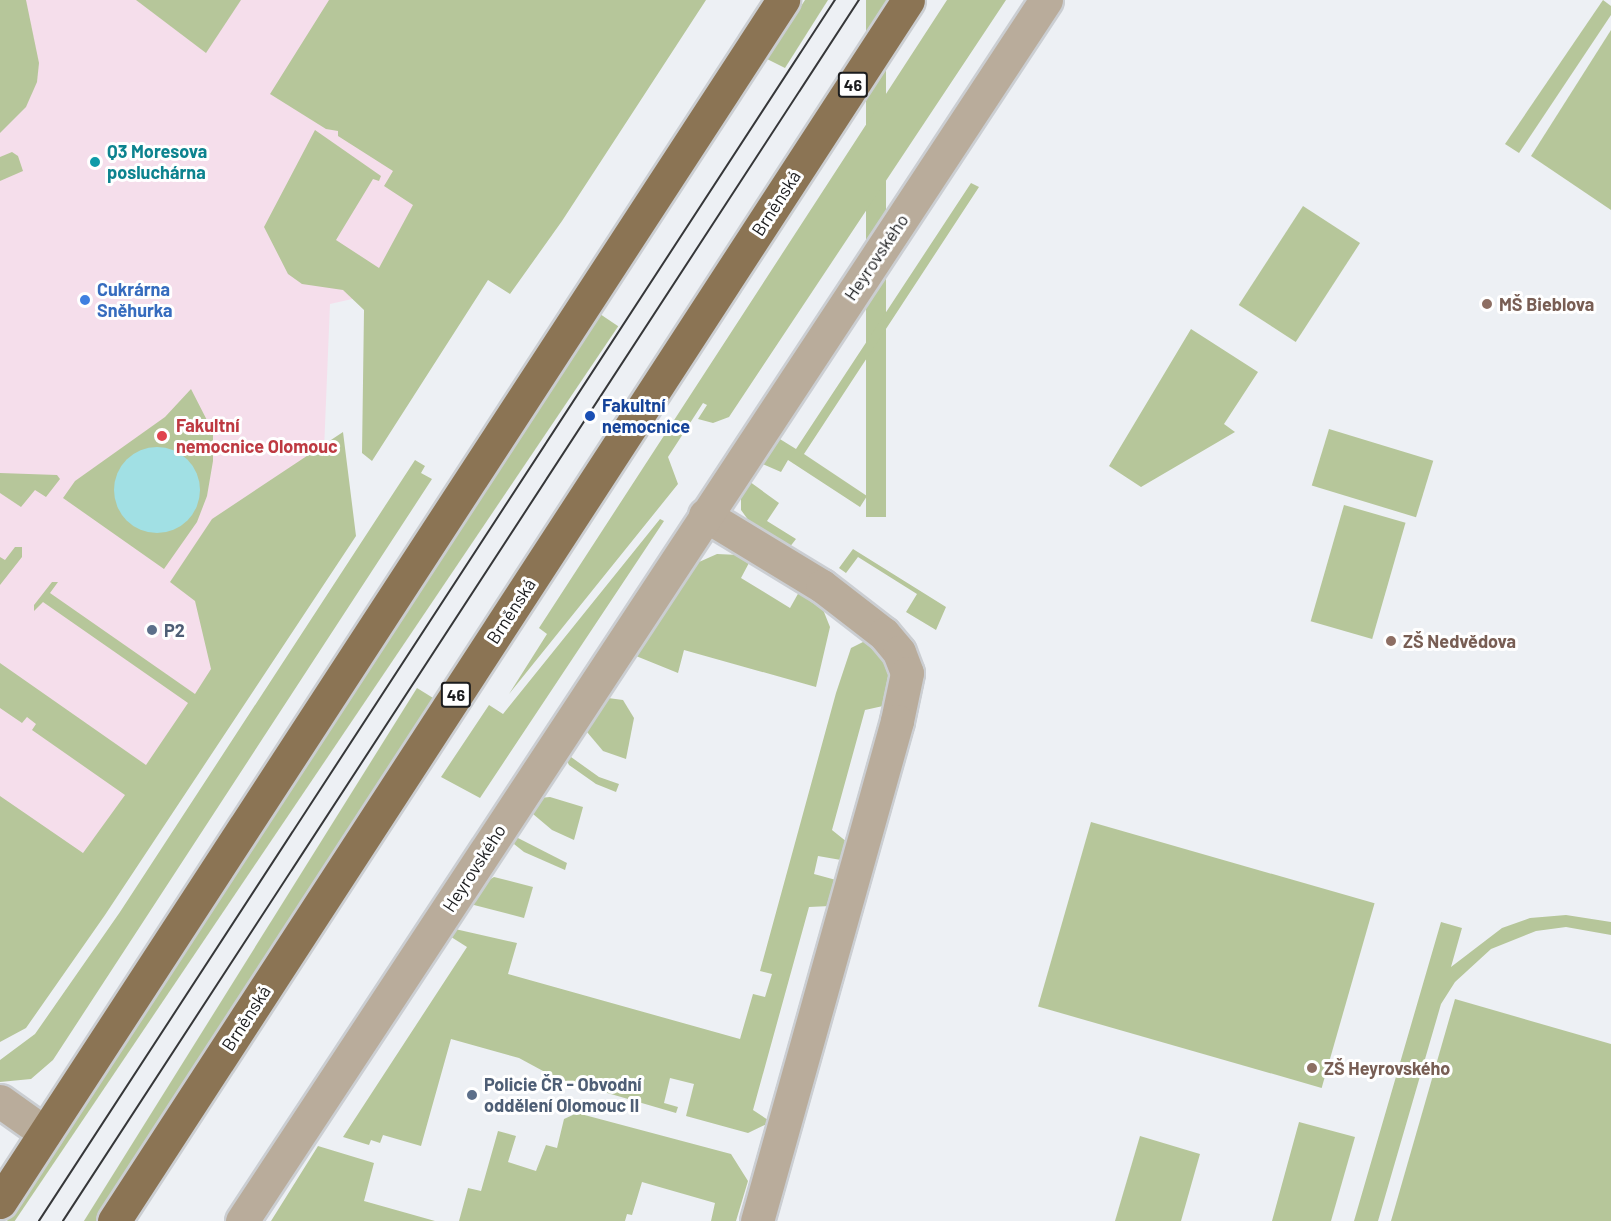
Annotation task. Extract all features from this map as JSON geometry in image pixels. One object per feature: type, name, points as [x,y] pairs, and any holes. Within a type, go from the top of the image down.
[{"type":"main road","points":[[0,1202],[783,0]]},
{"type":"main road","name":"Brněnská","points":[[114,1221],[908,0]]},
{"type":"street","name":"Heyrovského","points":[[242,1221],[1046,0]]},
{"type":"street","points":[[705,515],[822,586],[884,634],[899,652],[907,673],[897,721],[757,1221]]},
{"type":"street","points":[[0,1101],[45,1133]]},
{"type":"shaded area","name":"Fakultní nemocnice Olomouc","points":[[0,0],[678,0],[361,297],[330,304],[322,499],[111,865],[0,896]]},
{"type":"green space","points":[[0,0],[26,0],[39,63],[37,82],[26,107],[0,133]]},
{"type":"green space","points":[[136,0],[241,0],[206,53]]},
{"type":"green space","points":[[329,0],[706,0],[562,221],[510,294],[488,280],[372,461],[362,453],[364,310],[343,290],[302,284],[288,274],[264,227],[315,130],[381,176],[379,181],[373,179],[336,240],[379,268],[413,205],[384,186],[393,171],[338,136],[338,131],[326,129],[270,94]]},
{"type":"green space","points":[[805,0],[828,0],[785,68],[767,59]]},
{"type":"green space","points":[[866,0],[886,0],[886,517],[866,517]]},
{"type":"green space","points":[[947,0],[1006,0],[729,417],[713,423],[698,419],[707,405],[703,403],[668,457],[678,484],[509,694],[547,634],[539,628]]},
{"type":"green space","points":[[1603,0],[1611,6],[1611,15],[1519,153],[1505,144]]},
{"type":"green space","points":[[1611,30],[1611,210],[1531,156]]},
{"type":"green space","points":[[12,152],[18,156],[23,171],[0,181],[0,157]]},
{"type":"green space","points":[[971,183],[979,187],[804,454],[867,496],[860,507],[788,460],[781,472],[758,462],[775,436],[796,449]]},
{"type":"green space","points":[[1303,206],[1360,243],[1296,342],[1239,305]]},
{"type":"green space","points":[[600,314],[618,326],[15,1221],[8,1221],[0,1216],[0,1204]]},
{"type":"green space","points":[[1191,329],[1258,372],[1224,424],[1235,432],[1141,487],[1109,466]]},
{"type":"green space","points":[[191,389],[213,432],[213,461],[207,496],[197,522],[164,569],[63,498],[75,481],[165,417]]},
{"type":"green space","points":[[1329,429],[1433,461],[1416,517],[1312,485]]},
{"type":"green space","points":[[343,432],[356,536],[105,915],[26,1028],[0,1042],[0,796],[83,853],[125,795],[32,730],[36,724],[27,717],[22,723],[0,708],[0,663],[146,765],[188,703],[43,602],[34,611],[34,605],[52,582],[58,582],[50,593],[195,694],[211,669],[195,601],[170,582],[212,519]]},
{"type":"green space","points":[[415,460],[425,466],[421,473],[432,479],[53,1060],[31,1079],[0,1082],[0,1060],[35,1034],[120,912]]},
{"type":"green space","points":[[0,473],[57,475],[60,479],[46,497],[35,490],[21,507],[0,493]]},
{"type":"green space","points":[[746,479],[779,503],[767,521],[796,539],[789,548],[749,521],[741,510],[741,489]]},
{"type":"green space","points":[[1344,505],[1406,523],[1372,639],[1311,621]]},
{"type":"green space","points":[[660,519],[664,521],[480,798],[441,777],[489,705],[503,714]]},
{"type":"green space","points":[[15,547],[22,547],[22,557],[0,585],[0,557],[5,560]]},
{"type":"green space","points":[[853,549],[946,607],[936,630],[906,612],[917,594],[858,557],[846,573],[839,568]]},
{"type":"green space","points":[[717,554],[739,555],[750,561],[741,578],[790,608],[799,592],[822,607],[830,627],[816,687],[684,650],[678,673],[636,656],[683,577],[699,562]]},
{"type":"green space","points":[[867,640],[889,659],[892,704],[865,710],[832,830],[847,842],[841,860],[818,856],[814,874],[836,880],[830,906],[809,907],[753,1110],[771,1122],[748,1133],[686,1116],[694,1084],[670,1078],[664,1103],[678,1107],[676,1113],[556,1078],[519,1058],[451,1039],[421,1146],[383,1135],[380,1143],[371,1140],[369,1145],[343,1137],[467,947],[448,935],[455,929],[517,943],[508,974],[740,1039],[753,994],[765,997],[772,974],[760,971],[836,693],[851,648]]},
{"type":"green space","points":[[417,688],[433,698],[106,1221],[84,1221]]},
{"type":"green space","points":[[608,698],[623,700],[634,718],[626,759],[603,751],[587,732],[601,701]]},
{"type":"green space","points":[[571,757],[599,777],[619,784],[616,792],[596,784],[569,765],[567,761]]},
{"type":"green space","points":[[550,797],[583,807],[574,840],[552,830],[533,814],[531,807],[539,798]]},
{"type":"green space","points":[[1091,822],[1375,903],[1322,1088],[1038,1007]]},
{"type":"green space","points":[[516,837],[567,863],[565,870],[524,852],[514,844]]},
{"type":"green space","points":[[494,877],[533,887],[524,918],[474,905],[472,898],[482,884]]},
{"type":"green space","points":[[1566,915],[1611,922],[1611,935],[1566,927],[1536,931],[1491,949],[1455,982],[1441,1004],[1378,1221],[1354,1221],[1441,922],[1462,928],[1451,967],[1502,928],[1530,918]]},
{"type":"green space","points":[[1455,999],[1611,1044],[1611,1221],[1391,1221]]},
{"type":"green space","points":[[577,1113],[731,1154],[748,1181],[736,1221],[711,1221],[715,1203],[642,1182],[632,1215],[627,1214],[625,1221],[459,1221],[468,1188],[481,1191],[498,1131],[516,1136],[508,1162],[536,1171],[546,1145],[557,1148],[564,1119]]},
{"type":"green space","points":[[1299,1122],[1355,1137],[1331,1221],[1272,1221]]},
{"type":"green space","points":[[1140,1136],[1200,1154],[1181,1221],[1115,1221]]},
{"type":"green space","points":[[318,1146],[374,1163],[364,1201],[435,1221],[271,1221]]},
{"type":"water","points":[[157,447],[174,450],[193,466],[197,473],[200,490],[197,507],[181,526],[174,530],[157,533],[140,530],[121,514],[117,507],[114,490],[117,473],[133,454],[140,450]]},
{"type":"tram line","points":[[39,1221],[835,0]]},
{"type":"tram line","points":[[63,1221],[859,0]]},
{"type":"place","name":"Q3 Moresova posluchárna","points":[[95,162]]},
{"type":"place","name":"Cukrárna Sněhurka","points":[[85,300]]},
{"type":"place","name":"MŠ Bieblova","points":[[1487,304]]},
{"type":"place","name":"Fakultní nemocnice","points":[[590,416]]},
{"type":"place","name":"Fakultní nemocnice Olomouc","points":[[162,436]]},
{"type":"place","name":"P2","points":[[152,630]]},
{"type":"place","name":"ZŠ Nedvědova","points":[[1391,641]]},
{"type":"place","name":"ZŠ Heyrovského","points":[[1312,1068]]},
{"type":"place","name":"Policie ČR - Obvodní oddělení Olomouc II","points":[[472,1095]]}]
